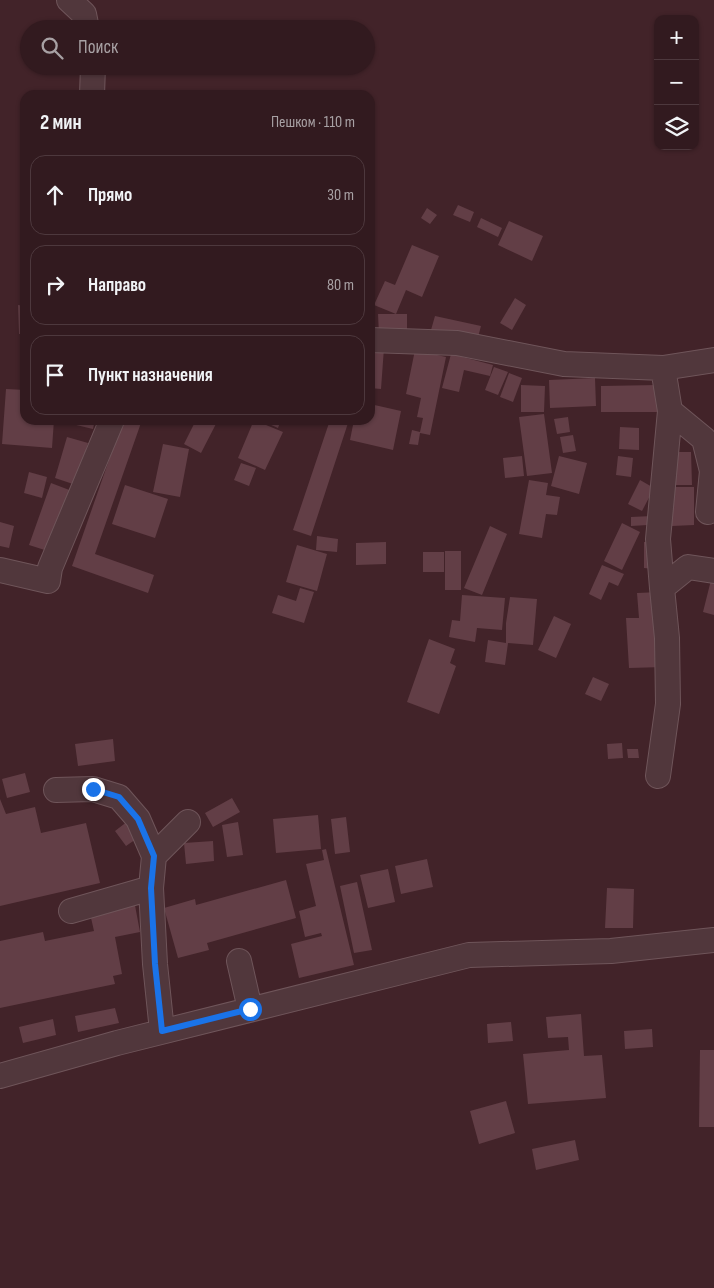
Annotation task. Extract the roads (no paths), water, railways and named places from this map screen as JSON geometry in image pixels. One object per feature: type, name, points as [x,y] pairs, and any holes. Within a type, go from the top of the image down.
[{"type":"street","points":[[69,0],[84,14],[86,20]]},
{"type":"street","points":[[92,75],[92,90]]},
{"type":"street","points":[[375,340],[457,342],[564,364],[662,368],[714,360]]},
{"type":"street","points":[[658,776],[668,704],[667,638],[658,539],[670,411],[662,368]]},
{"type":"street","points":[[670,411],[704,439],[712,471],[708,512]]},
{"type":"street","points":[[0,570],[48,581],[50,568],[110,425]]},
{"type":"street","points":[[662,588],[688,566],[714,571]]},
{"type":"street","points":[[56,790],[93,789],[119,797],[138,819],[154,856],[151,888],[155,964],[162,1031]]},
{"type":"street","points":[[154,856],[188,822]]},
{"type":"street","points":[[71,911],[151,888]]},
{"type":"street","points":[[0,1076],[162,1031],[469,955],[611,951],[714,940]]},
{"type":"street","points":[[239,961],[250,1009]]}]
